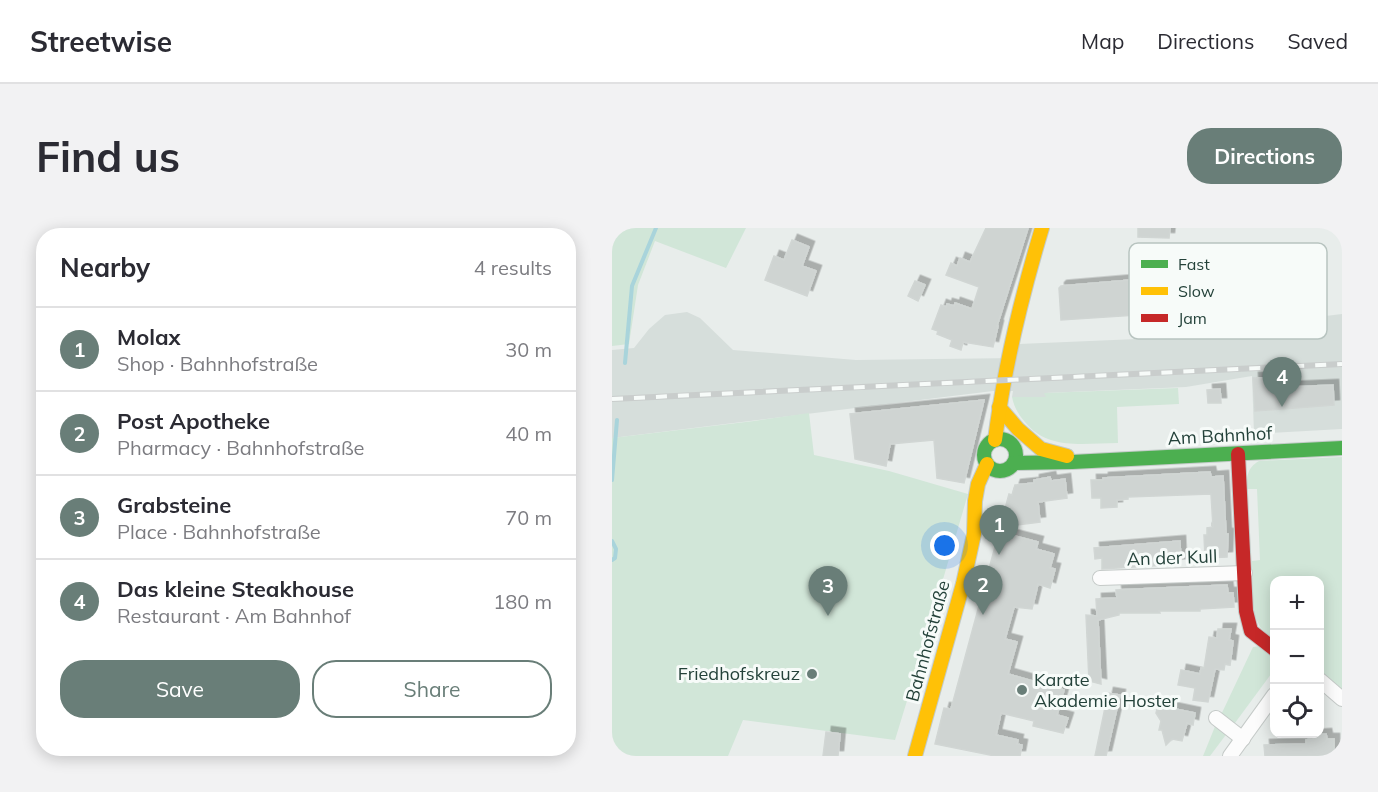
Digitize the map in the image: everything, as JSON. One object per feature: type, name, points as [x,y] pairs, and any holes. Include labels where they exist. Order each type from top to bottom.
[{"type":"street","name":"Bahnhofstraße","points":[[919,755],[974,534],[981,522],[993,467],[985,450],[995,440],[1011,341],[1042,228]]},
{"type":"street","name":"Am Bahnhof","points":[[999,407],[1018,429],[1041,449],[1070,457],[1099,460]]},
{"type":"street","points":[[993,467],[1007,469],[1015,457],[1013,446],[1005,440],[995,440]]},
{"type":"street","name":"Am Bahnhof","points":[[1015,457],[1072,462],[1342,448]]},
{"type":"street","name":"An der Kull","points":[[1238,454],[1246,611],[1251,631],[1270,645]]},
{"type":"street","name":"An der Kull","points":[[1100,578],[1245,573]]},
{"type":"street","points":[[1324,683],[1342,699]]},
{"type":"street","points":[[1230,756],[1270,702]]},
{"type":"street","points":[[1216,718],[1243,739]]},
{"type":"shaded area","points":[[687,312],[700,318],[733,350],[856,360],[1017,358],[1019,344],[1137,339],[1327,339],[1327,316],[1342,314],[1342,429],[1254,434],[1252,376],[1186,387],[1045,393],[1047,397],[1012,397],[1013,391],[993,391],[612,438],[612,350],[634,348],[649,329],[665,315]]},
{"type":"green space","points":[[612,228],[746,228],[726,268],[655,241],[638,285],[629,344],[612,346]]},
{"type":"green space","points":[[1178,388],[1179,404],[1117,407],[1118,443],[1080,444],[1045,438],[1034,431],[1018,413],[1012,397],[1046,397],[1044,393]]},
{"type":"green space","points":[[809,413],[814,455],[889,471],[968,494],[939,593],[941,594],[895,740],[743,720],[728,756],[612,756],[612,438]]},
{"type":"green space","points":[[1342,457],[1342,691],[1324,677],[1324,576],[1270,576],[1270,637],[1260,627],[1253,612],[1252,561],[1260,560],[1257,489],[1247,489],[1247,480],[1252,466],[1259,461]]},
{"type":"green space","points":[[1260,646],[1270,652],[1270,675],[1232,727],[1220,717],[1253,647]]},
{"type":"green space","points":[[1216,724],[1228,732],[1210,756],[1203,756]]},
{"type":"building","points":[[986,228],[1028,228],[997,326],[993,347],[963,342],[961,350],[950,346],[952,340],[937,334],[938,331],[932,329],[941,305],[954,306],[955,303],[972,309],[979,287],[946,275],[951,263],[957,266],[960,258],[970,262]]},
{"type":"building","points":[[1138,228],[1170,228],[1169,238],[1138,237]]},
{"type":"building","points":[[792,240],[809,247],[802,266],[816,271],[807,296],[765,280],[774,256],[784,260]]},
{"type":"building","points":[[1129,280],[1129,316],[1061,320],[1059,288]]},
{"type":"building","points":[[915,281],[925,285],[918,301],[908,296]]},
{"type":"building","points":[[1287,377],[1288,387],[1333,385],[1334,405],[1255,411],[1253,378]]},
{"type":"building","points":[[1220,389],[1221,403],[1208,403],[1207,390]]},
{"type":"building","points":[[984,400],[964,483],[937,478],[934,440],[890,444],[886,466],[855,459],[850,414]]},
{"type":"building","points":[[1210,472],[1211,477],[1223,476],[1226,534],[1228,534],[1227,557],[1205,558],[1204,535],[1207,535],[1207,528],[1213,527],[1211,494],[1128,497],[1128,499],[1117,500],[1117,507],[1101,508],[1101,498],[1092,498],[1091,480]]},
{"type":"building","points":[[1050,477],[1051,481],[1065,479],[1067,498],[1038,502],[1040,522],[1000,527],[1009,494],[1012,495],[1015,485],[1034,483],[1034,480]]},
{"type":"building","points":[[999,532],[1038,542],[1036,549],[1054,554],[1050,568],[1055,569],[1050,588],[1038,584],[1032,609],[1014,607],[1005,639],[1017,642],[1008,674],[1064,690],[1057,715],[1068,718],[1063,733],[1033,726],[1034,721],[1001,713],[996,735],[1018,740],[1017,744],[1022,745],[1020,756],[995,756],[935,744],[944,708],[951,709]]},
{"type":"building","points":[[1180,541],[1181,564],[1102,569],[1102,558],[1095,559],[1094,548]]},
{"type":"building","points":[[1227,585],[1228,593],[1233,593],[1234,607],[1200,609],[1200,611],[1119,613],[1119,615],[1098,620],[1101,684],[1089,681],[1086,615],[1097,616],[1096,599],[1117,598],[1116,590]]},
{"type":"building","points":[[1218,629],[1231,629],[1229,640],[1233,641],[1230,665],[1225,664],[1224,670],[1215,669],[1208,702],[1193,700],[1195,688],[1178,685],[1181,670],[1200,674],[1201,668],[1204,668],[1209,637],[1217,638]]},
{"type":"building","points":[[1108,693],[1120,695],[1106,756],[1095,756]]},
{"type":"building","points":[[1161,706],[1195,713],[1193,725],[1187,723],[1182,741],[1172,739],[1166,745],[1162,730],[1159,730],[1161,721],[1156,713]]},
{"type":"building","points":[[826,732],[840,734],[838,756],[823,756]]},
{"type":"building","points":[[1324,734],[1327,739],[1334,739],[1334,756],[1265,756],[1264,745],[1306,744],[1306,740],[1324,738]]},
{"type":"waterway","points":[[625,363],[632,286],[656,228]]},
{"type":"waterway","points":[[612,480],[617,420]]},
{"type":"waterway","points":[[612,541],[616,549],[615,558],[612,560]]},
{"type":"railway","points":[[612,399],[1342,364]]},
{"type":"traffic: fast","points":[[1000,439],[1011,444],[1016,455],[1011,466],[1000,471],[989,466],[984,455],[989,444],[1000,439]]},
{"type":"traffic: fast","points":[[1014,463],[1342,448]]},
{"type":"traffic: slow","points":[[995,440],[1014,333],[1042,228]]},
{"type":"traffic: slow","points":[[999,407],[1018,429],[1041,449],[1067,456]]},
{"type":"traffic: slow","points":[[915,756],[963,584],[974,534],[978,484],[987,464]]},
{"type":"traffic: jam","points":[[1238,454],[1246,611],[1251,631],[1270,646]]},
{"type":"place","name":"Das kleine Steakhouse","points":[[1282,407]]},
{"type":"place","name":"Molax","points":[[999,555]]},
{"type":"place","name":"Post Apotheke","points":[[983,615]]},
{"type":"place","name":"Grabsteine","points":[[828,616]]},
{"type":"place","name":"Friedhofskreuz","points":[[812,674]]},
{"type":"place","name":"Karate Akademie Hoster","points":[[1022,690]]}]
